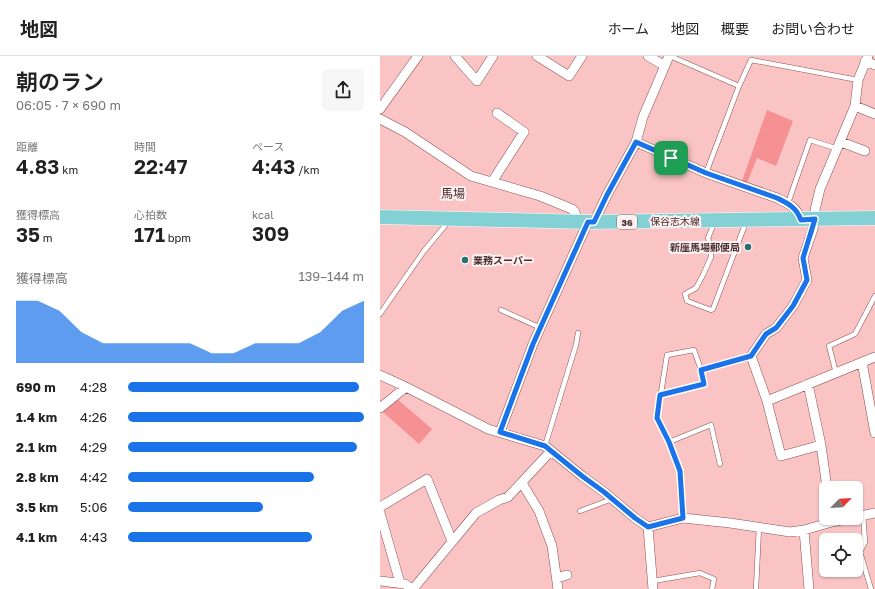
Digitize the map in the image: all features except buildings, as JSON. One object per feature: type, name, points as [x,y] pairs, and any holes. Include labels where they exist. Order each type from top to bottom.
[{"type":"main road","name":"保谷志木線","points":[[380,217],[586,222],[875,218]]},
{"type":"street","points":[[380,109],[418,56]]},
{"type":"street","points":[[455,56],[477,81],[494,56]]},
{"type":"street","points":[[537,56],[569,76],[582,56]]},
{"type":"street","points":[[648,56],[665,66]]},
{"type":"street","points":[[500,432],[533,344],[586,222],[607,195],[636,142],[643,117],[670,56]]},
{"type":"street","points":[[821,445],[781,456],[767,400],[751,356],[766,334],[776,328],[793,306],[807,280],[803,258],[808,219],[815,210],[820,189],[855,106],[858,80],[867,58],[875,65]]},
{"type":"street","points":[[855,106],[875,114]]},
{"type":"street","points":[[492,182],[524,132],[497,113]]},
{"type":"street","points":[[380,119],[405,132],[471,176],[540,196],[572,209],[586,222]]},
{"type":"street","points":[[636,142],[706,173],[777,198],[788,203],[808,219]]},
{"type":"street","points":[[839,145],[865,151]]},
{"type":"street","points":[[767,400],[875,357]]},
{"type":"street","points":[[862,362],[875,433]]},
{"type":"street","points":[[380,375],[488,429],[548,448],[648,527],[653,585]]},
{"type":"street","points":[[808,384],[821,445],[826,481]]},
{"type":"street","points":[[380,408],[406,387]]},
{"type":"street","points":[[380,581],[405,584],[412,589],[476,513],[499,500],[508,497],[522,483],[548,448]]},
{"type":"street","points":[[380,507],[427,480],[452,541]]},
{"type":"street","points":[[522,483],[539,511],[552,546],[558,589]]},
{"type":"street","points":[[380,513],[400,583]]},
{"type":"street","points":[[863,515],[875,513]]},
{"type":"street","points":[[648,527],[683,518],[790,532],[804,530],[819,525]]},
{"type":"street","points":[[804,530],[809,589]]},
{"type":"street","points":[[557,578],[567,575]]},
{"type":"lane","points":[[670,56],[739,86]]},
{"type":"lane","points":[[706,173],[739,86],[752,58],[858,80]]},
{"type":"lane","points":[[788,203],[810,140],[839,145]]},
{"type":"lane","points":[[380,314],[424,250],[450,219]]},
{"type":"lane","points":[[715,221],[708,238],[711,246],[711,257],[696,288],[685,294],[686,301],[710,310],[714,309],[746,220]]},
{"type":"lane","points":[[836,373],[829,346],[855,334],[875,296]]},
{"type":"lane","points":[[501,310],[541,328]]},
{"type":"lane","points":[[548,448],[578,333]]},
{"type":"lane","points":[[660,395],[704,384],[694,350],[667,355],[660,395],[657,418],[669,442],[680,471],[683,518]]},
{"type":"lane","points":[[701,370],[751,356]]},
{"type":"lane","points":[[669,442],[711,425],[720,464]]},
{"type":"lane","points":[[580,511],[612,499]]},
{"type":"lane","points":[[861,525],[865,542],[860,552],[871,589]]},
{"type":"lane","points":[[756,589],[759,528]]},
{"type":"lane","points":[[653,585],[700,573],[714,579],[712,589]]},
{"type":"shaded area","points":[[767,110],[793,121],[776,166],[757,158],[747,183],[742,181]]},
{"type":"shaded area","points":[[396,398],[432,429],[419,444],[383,412]]},
{"type":"place","name":"新座馬場郵便局","points":[[748,247]]},
{"type":"place","name":"業務スーパー","points":[[465,260]]},
{"type":"district","name":"馬場","points":[[453,193]]},
{"type":"route","points":[[636,142],[671,158],[706,173],[788,203],[798,211],[801,220],[815,219],[803,258],[807,280],[793,306],[776,328],[766,334],[751,356],[701,370],[704,384],[660,395],[657,418],[669,442],[680,471],[683,518],[648,527],[545,446],[500,432],[533,344],[588,222],[594,222],[636,142]]}]
